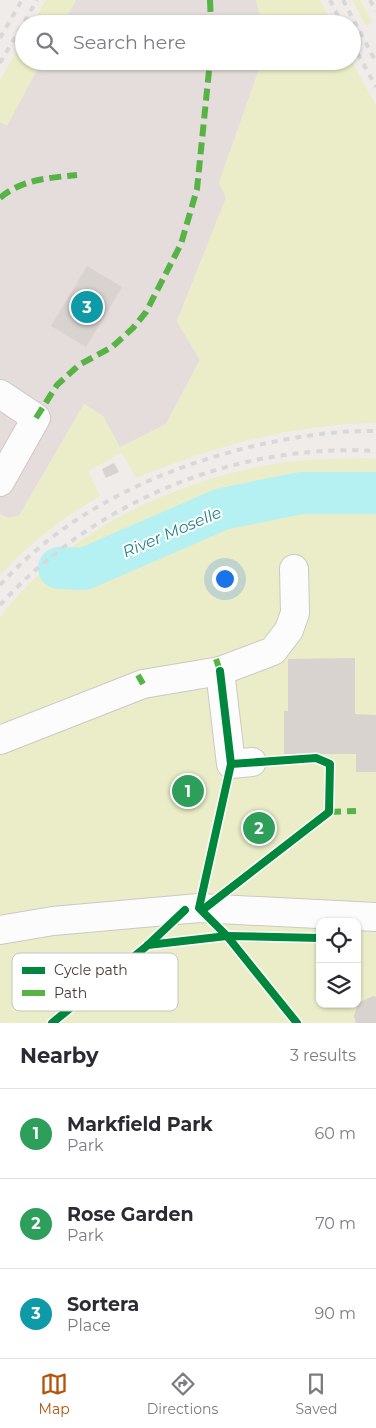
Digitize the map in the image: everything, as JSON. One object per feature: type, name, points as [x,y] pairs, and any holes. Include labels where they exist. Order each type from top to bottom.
[{"type":"lane","points":[[0,394],[36,418],[0,482]]},
{"type":"lane","points":[[0,740],[143,684],[220,671],[274,651],[289,630],[295,613],[294,569]]},
{"type":"lane","points":[[220,671],[231,764],[252,762]]},
{"type":"lane","points":[[0,930],[53,922],[199,908],[376,917]]},
{"type":"shaded area","points":[[76,0],[256,0],[260,15],[68,15]]},
{"type":"shaded area","points":[[37,70],[259,70],[223,171],[226,198],[177,321],[200,360],[166,424],[120,448],[103,416],[84,404],[19,516],[9,518],[0,514],[0,122],[7,125]]},
{"type":"green space","points":[[46,0],[76,0],[68,15],[37,15]]},
{"type":"green space","points":[[256,0],[320,0],[328,15],[260,15]]},
{"type":"green space","points":[[352,0],[360,0],[372,22],[366,26]]},
{"type":"green space","points":[[15,54],[15,70],[37,70],[7,126],[0,122],[0,80]]},
{"type":"green space","points":[[259,70],[357,70],[376,106],[376,423],[314,428],[253,439],[194,456],[136,478],[122,453],[88,471],[100,496],[47,532],[0,575],[0,514],[9,518],[19,516],[84,404],[103,416],[120,447],[166,424],[200,360],[177,322],[226,198],[219,183]]},
{"type":"green space","points":[[376,459],[376,1023],[0,1023],[0,617],[26,587],[56,559],[122,515],[158,498],[196,484],[284,462]]},
{"type":"building","points":[[87,266],[122,287],[86,347],[51,326]]},
{"type":"building","points":[[114,463],[119,472],[106,478],[102,469]]},
{"type":"building","points":[[355,658],[355,714],[376,715],[376,772],[356,772],[356,754],[284,754],[284,711],[288,711],[288,659]]},
{"type":"building","points":[[373,996],[376,997],[376,1023],[356,1023],[354,1016],[356,1008],[361,1008],[361,1002]]},
{"type":"waterway","name":"River Moselle","points":[[59,568],[84,569],[222,509],[301,493],[376,493]]},
{"type":"railway","points":[[0,38],[22,0]]},
{"type":"railway","points":[[28,15],[37,0]]},
{"type":"railway","points":[[330,0],[338,15]]},
{"type":"railway","points":[[343,0],[351,15]]},
{"type":"railway","points":[[370,0],[376,11]]},
{"type":"railway","points":[[361,34],[376,62]]},
{"type":"railway","points":[[0,63],[15,37]]},
{"type":"railway","points":[[361,60],[376,87]]},
{"type":"railway","points":[[0,585],[27,558],[57,533],[122,493],[157,477],[230,452],[267,443],[348,431],[376,431]]},
{"type":"railway","points":[[0,605],[38,568],[79,536],[124,508],[171,486],[220,469],[271,457],[323,451],[376,451]]},
{"type":"marked path","points":[[210,0],[211,15]]},
{"type":"marked path","points":[[36,418],[57,385],[79,365],[112,347],[133,328],[146,312],[181,244],[197,189],[209,70]]},
{"type":"marked path","points":[[0,198],[17,187],[36,180],[77,175]]},
{"type":"marked path","points":[[216,659],[220,671]]},
{"type":"marked path","points":[[138,675],[143,684]]},
{"type":"marked path","points":[[329,812],[356,811]]},
{"type":"cycle path","points":[[205,908],[329,812],[330,764],[316,758],[231,764],[220,671]]},
{"type":"cycle path","points":[[231,764],[199,908],[227,936],[297,1023]]},
{"type":"cycle path","points":[[138,953],[185,910]]},
{"type":"cycle path","points":[[148,945],[227,936],[316,938]]},
{"type":"cycle path","points":[[52,1023],[67,1011]]},
{"type":"place","name":"Sortera","points":[[87,307]]},
{"type":"place","name":"Markfield Park","points":[[188,791]]},
{"type":"place","name":"Rose Garden","points":[[259,828]]}]
